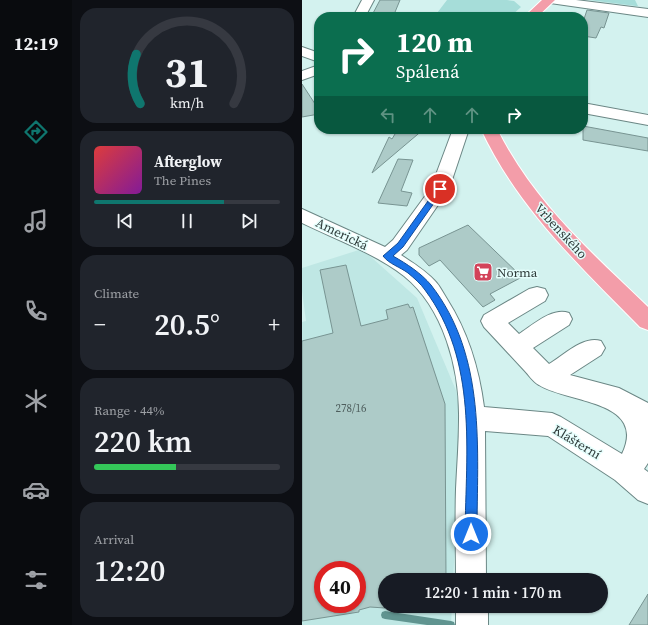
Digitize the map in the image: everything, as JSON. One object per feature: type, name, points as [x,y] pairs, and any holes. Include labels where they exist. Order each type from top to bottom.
[{"type":"main road","points":[[536,12],[550,0]]},
{"type":"main road","name":"Vrbenského","points":[[492,134],[502,156],[519,183],[557,229],[648,321]]},
{"type":"street","points":[[362,12],[368,0]]},
{"type":"street","points":[[550,0],[648,13]]},
{"type":"street","points":[[557,12],[564,2]]},
{"type":"street","points":[[302,51],[314,56]]},
{"type":"street","points":[[302,76],[314,72]]},
{"type":"street","points":[[588,109],[648,120]]},
{"type":"street","points":[[387,256],[400,245],[440,189],[459,134]]},
{"type":"street","name":"Americká","points":[[302,215],[387,256],[411,271],[428,287],[448,319],[462,354],[469,386],[472,418],[471,573]]},
{"type":"street","points":[[537,295],[492,321],[547,378],[619,399],[633,406],[642,413],[647,427],[645,440],[641,451],[625,471]]},
{"type":"street","points":[[517,347],[561,319]]},
{"type":"street","points":[[547,378],[593,348]]},
{"type":"street","name":"Klášterní","points":[[472,418],[552,425],[625,471],[648,490]]},
{"type":"street","points":[[472,613],[472,625]]},
{"type":"shaded area","points":[[447,0],[507,0],[514,1],[521,7],[516,12],[438,12]]},
{"type":"shaded area","points":[[589,0],[635,0],[638,6],[636,6]]},
{"type":"shaded area","points":[[362,249],[417,298],[463,407],[453,573],[378,573],[378,613],[452,613],[451,625],[302,625],[302,322],[306,321],[302,291],[302,268]]},
{"type":"building","points":[[380,0],[400,0],[395,12],[374,12]]},
{"type":"building","points":[[587,10],[609,13],[604,28],[601,27],[596,38],[588,37],[588,12],[586,12]]},
{"type":"building","points":[[302,84],[314,102],[314,115],[302,117]]},
{"type":"building","points":[[588,127],[648,138],[648,151],[583,140],[583,134],[588,134]]},
{"type":"building","points":[[395,134],[418,134],[372,173],[389,137],[392,139]]},
{"type":"building","points":[[398,159],[413,160],[401,191],[412,193],[407,206],[378,203]]},
{"type":"building","name":"Norma","points":[[468,225],[522,277],[490,294],[495,300],[483,307],[440,260],[429,266],[419,255],[419,248]]},
{"type":"building","points":[[346,265],[361,326],[388,319],[386,310],[408,304],[410,308],[413,307],[445,404],[446,573],[378,573],[378,608],[366,608],[366,561],[314,561],[314,613],[353,613],[302,621],[302,341],[333,333],[320,270]]},
{"type":"building","points":[[648,594],[648,625],[629,625]]},
{"type":"waterway","points":[[385,615],[451,625]]},
{"type":"place","name":"Norma","points":[[483,272]]},
{"type":"route","points":[[440,189],[400,245],[387,256],[411,271],[428,287],[448,319],[462,354],[469,386],[472,418],[470,488],[471,534]]}]
